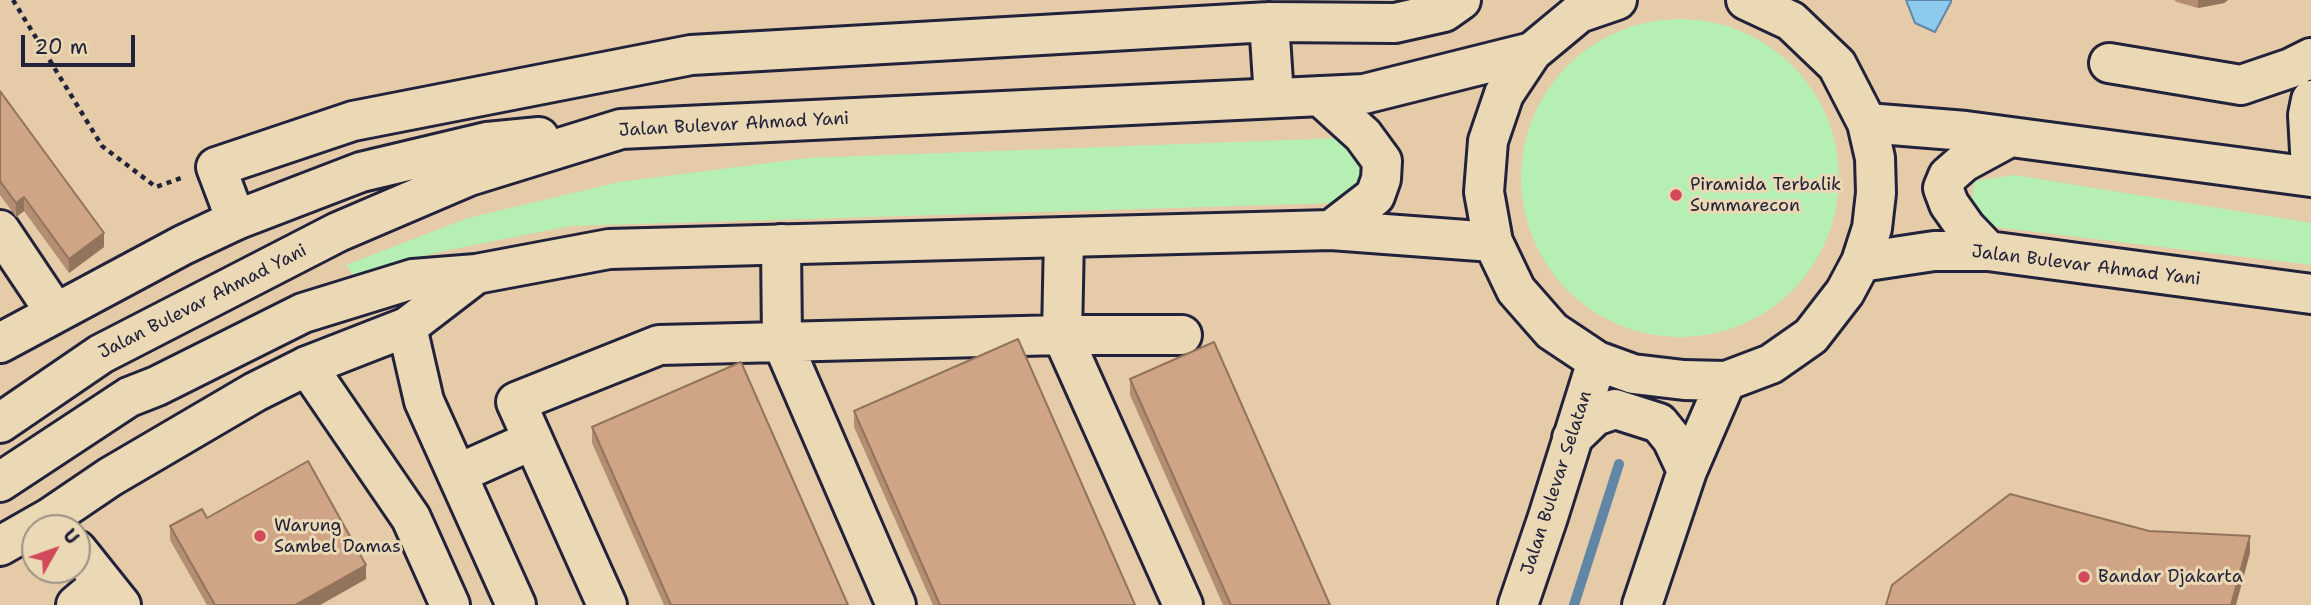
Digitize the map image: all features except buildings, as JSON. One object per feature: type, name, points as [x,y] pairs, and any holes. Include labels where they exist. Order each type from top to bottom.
[{"type":"main road","points":[[236,220],[216,167],[354,121],[691,55],[1269,22],[1395,23],[1444,12],[1461,0]]},
{"type":"main road","points":[[1618,0],[1579,13],[1532,52],[1504,94],[1488,141],[1483,192],[1493,242],[1516,290],[1552,331],[1597,361],[1633,374],[1684,380],[1726,381],[1771,363],[1811,336],[1845,292],[1861,262],[1872,228],[1877,193],[1875,158],[1867,123],[1837,65],[1791,21],[1746,0]]},
{"type":"main road","points":[[1269,22],[1274,97]]},
{"type":"main road","name":"Jalan Bulevar Ahmad Yani","points":[[0,423],[101,354],[338,232],[469,176],[621,129],[1364,94],[1532,52]]},
{"type":"main road","points":[[2109,62],[2241,85],[2291,68],[2311,58]]},
{"type":"main road","points":[[1320,96],[1363,135],[1382,161],[1381,179],[1375,196],[1331,230]]},
{"type":"main road","points":[[2311,100],[2308,115],[2311,169]]},
{"type":"main road","points":[[1867,123],[1966,131],[2311,177]]},
{"type":"main road","points":[[0,343],[236,220],[361,172],[487,142],[621,129]]},
{"type":"main road","points":[[1988,251],[1966,228],[1949,204],[1943,188],[1948,176],[1964,162],[2010,137]]},
{"type":"main road","points":[[0,230],[55,312]]},
{"type":"main road","points":[[0,482],[129,397],[157,386],[303,313],[413,279],[476,274],[609,248],[1331,230],[1493,242]]},
{"type":"main road","points":[[1064,237],[1062,335],[1184,605]]},
{"type":"main road","points":[[781,244],[782,342],[896,605]]},
{"type":"main road","name":"Jalan Bulevar Ahmad Yani","points":[[1861,262],[1934,251],[1988,251],[2311,294]]},
{"type":"main road","points":[[65,514],[120,471],[255,392],[307,366],[407,327],[476,274]]},
{"type":"main road","points":[[407,327],[424,401],[516,605]]},
{"type":"main road","points":[[607,605],[516,402],[659,345],[1062,335],[1182,335]]},
{"type":"main road","name":"Jalan Bulevar Selatan","points":[[1518,605],[1597,361]]},
{"type":"main road","points":[[307,366],[411,518],[450,605]]},
{"type":"main road","points":[[1642,605],[1687,471],[1726,381]]},
{"type":"main road","points":[[1572,438],[1595,416],[1615,410],[1659,423],[1672,439],[1687,471]]},
{"type":"main road","points":[[457,474],[533,440]]},
{"type":"main road","points":[[0,546],[21,537]]},
{"type":"main road","points":[[91,579],[100,598]]},
{"type":"path","points":[[13,0],[102,146],[156,187],[216,167]]},
{"type":"green space","points":[[1680,19],[1711,22],[1741,31],[1781,55],[1803,77],[1827,117],[1836,147],[1839,178],[1836,209],[1827,239],[1803,279],[1781,301],[1741,325],[1711,334],[1680,337],[1649,334],[1619,325],[1579,301],[1557,279],[1533,239],[1524,209],[1521,178],[1524,147],[1533,117],[1557,77],[1579,55],[1619,31],[1649,22]]},
{"type":"green space","points":[[1342,138],[1366,170],[1358,189],[1337,203],[570,226],[439,252],[354,276],[346,265],[468,218],[619,182],[808,158]]},
{"type":"green space","points":[[2014,175],[2311,223],[2311,265],[1987,226],[1970,208],[1975,181]]},
{"type":"water","points":[[1906,0],[1951,2],[1935,32],[1915,23]]},
{"type":"waterway","points":[[1574,605],[1619,464]]},
{"type":"place","name":"Piramida Terbalik Summarecon","points":[[1676,195]]},
{"type":"place","name":"Warung Sambel Damas","points":[[260,536]]},
{"type":"place","name":"Bandar Djakarta","points":[[2084,577]]}]
